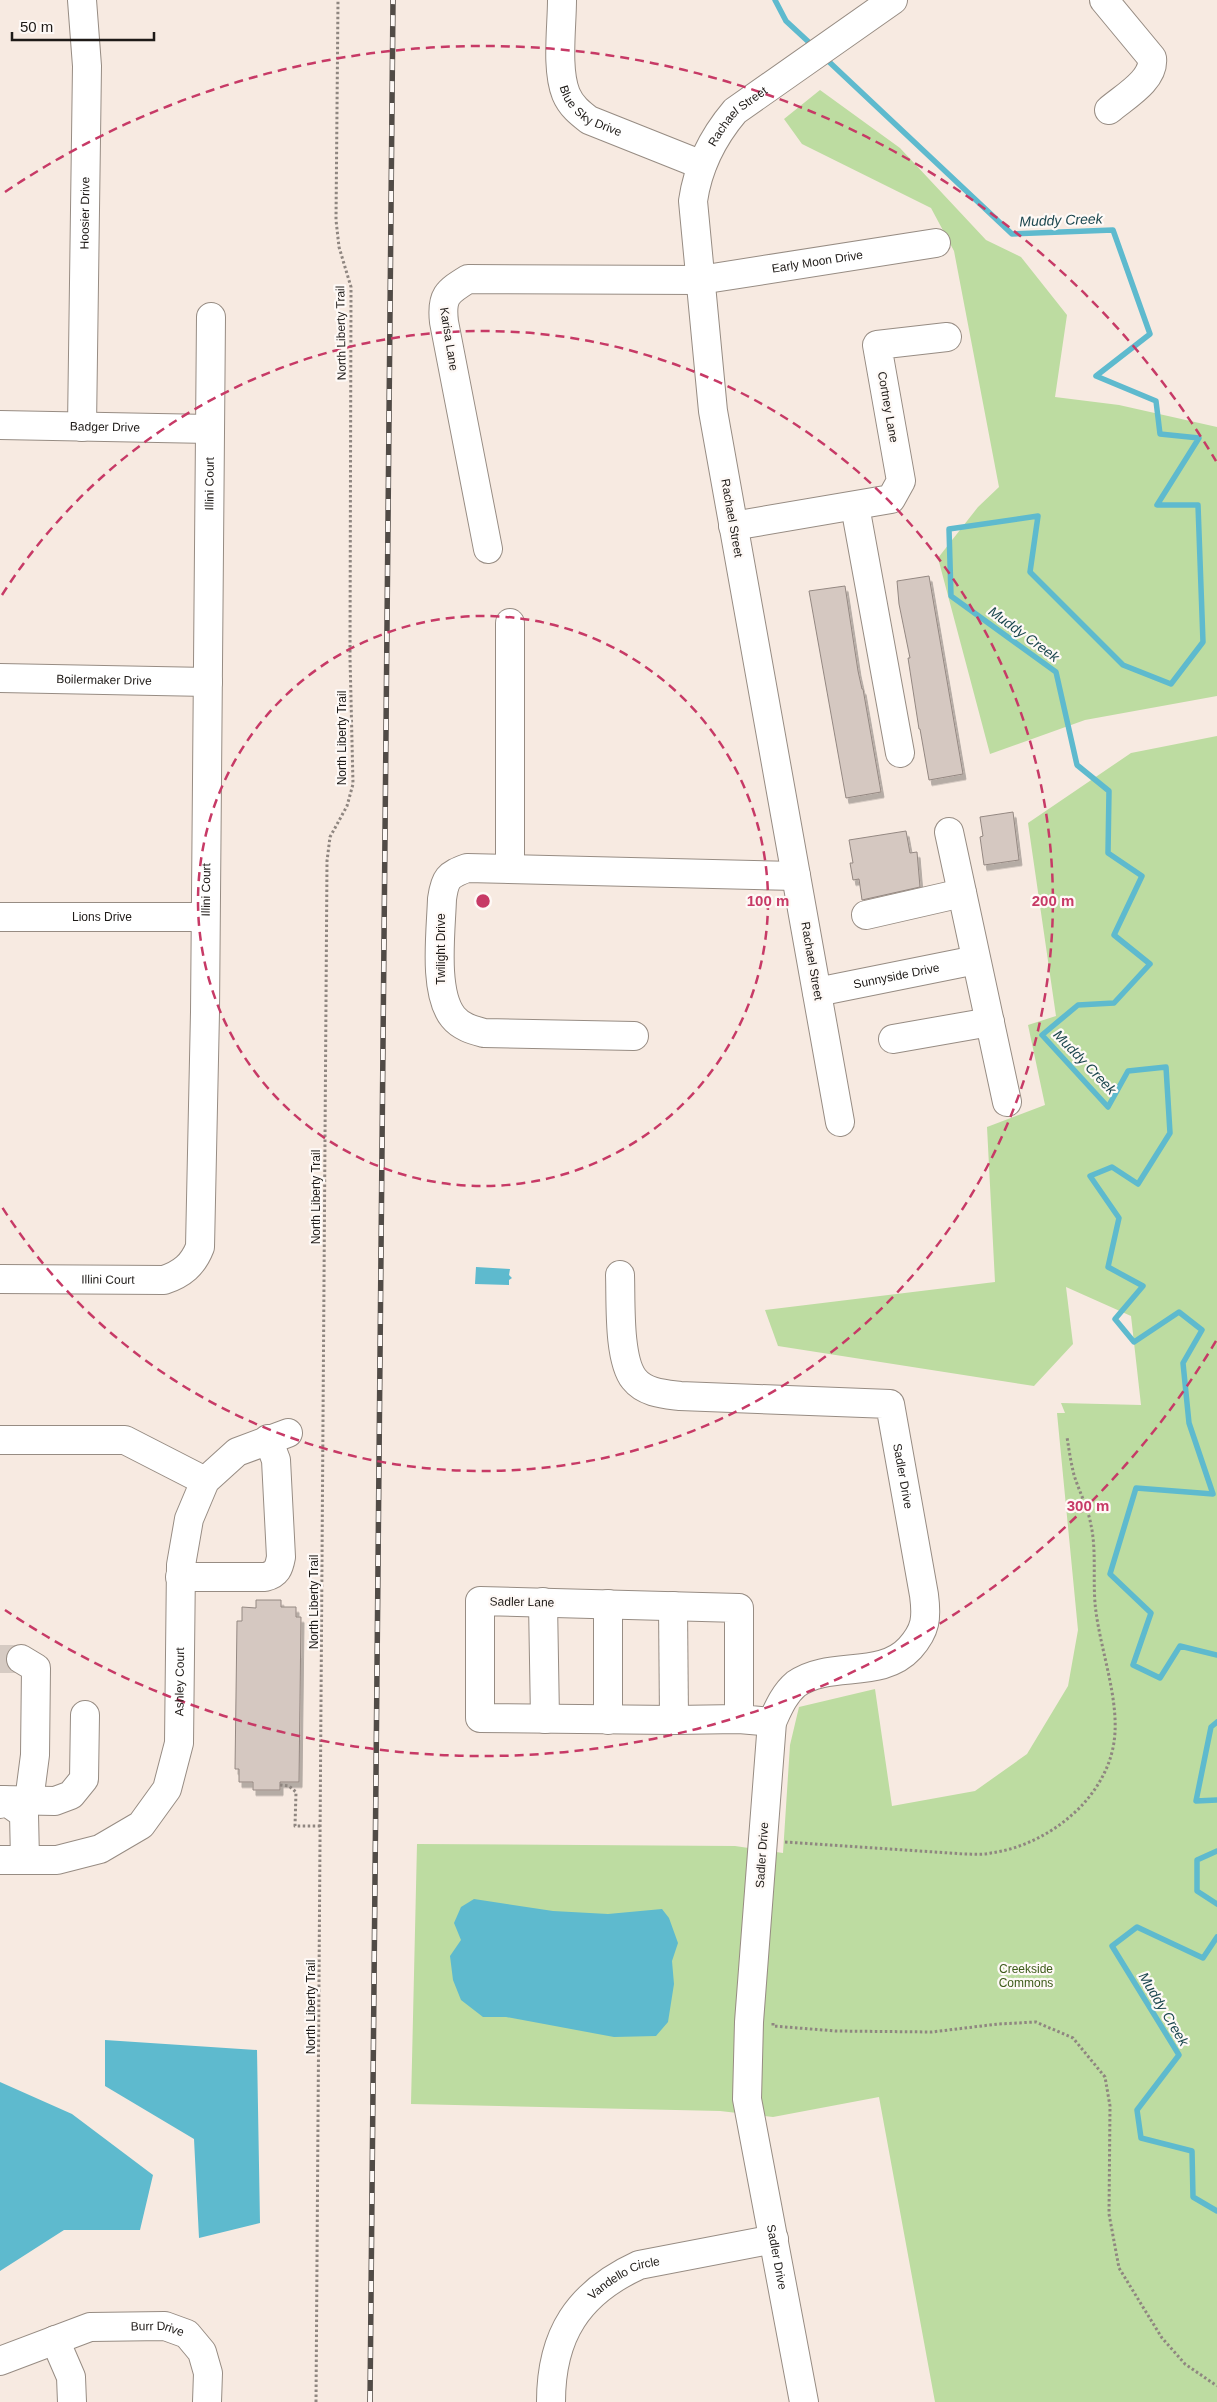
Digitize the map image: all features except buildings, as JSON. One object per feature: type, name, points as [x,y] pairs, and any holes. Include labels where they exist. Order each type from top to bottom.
[{"type":"street","name":"Hoosier Drive","points":[[82,0],[87,66],[82,427]]},
{"type":"street","name":"Blue Sky Drive","points":[[562,0],[561,74],[566,94],[575,109],[589,120],[702,165]]},
{"type":"street","name":"Rachael Street","points":[[840,1122],[713,411],[693,200],[696,181],[702,165],[720,128],[736,111],[893,0]]},
{"type":"street","points":[[1104,0],[1152,58],[1154,67],[1148,76],[1108,110]]},
{"type":"street","name":"Early Moon Drive","points":[[700,280],[936,243]]},
{"type":"street","name":"Karisa Lane","points":[[488,549],[444,322],[442,303],[451,289],[468,279],[700,280]]},
{"type":"street","name":"Illini Court","points":[[0,1279],[164,1280],[177,1276],[191,1265],[197,1255],[202,1228],[212,317]]},
{"type":"street","name":"Cortney Lane","points":[[733,526],[892,499],[901,481],[877,345],[947,337]]},
{"type":"street","name":"Badger Drive","points":[[0,426],[210,429]]},
{"type":"street","points":[[855,506],[900,753]]},
{"type":"street","points":[[510,623],[510,869]]},
{"type":"street","name":"Boilermaker Drive","points":[[0,678],[208,682]]},
{"type":"street","points":[[949,832],[1007,1102]]},
{"type":"street","name":"Twilight Drive","points":[[634,1036],[484,1033],[467,1028],[454,1019],[445,1004],[440,988],[442,899],[444,884],[452,874],[467,868],[796,876]]},
{"type":"street","points":[[866,915],[962,894]]},
{"type":"street","name":"Lions Drive","points":[[0,917],[204,918]]},
{"type":"street","name":"Sunnyside Drive","points":[[817,992],[976,960]]},
{"type":"street","points":[[893,1039],[990,1022]]},
{"type":"street","name":"Sadler Drive","points":[[620,1275],[621,1328],[627,1367],[634,1380],[646,1388],[658,1393],[680,1396],[890,1404],[927,1619],[918,1640],[904,1655],[888,1664],[815,1676],[796,1684],[783,1699],[772,1722],[746,2078],[751,2127],[804,2402]]},
{"type":"street","name":"Ashley Court","points":[[13,1860],[57,1860],[100,1849],[141,1825],[167,1789],[179,1743],[180,1577],[189,1519],[205,1481],[237,1452],[278,1436],[276,1460],[281,1557],[279,1568],[273,1575],[265,1577],[180,1577]]},
{"type":"street","points":[[0,1440],[125,1440],[205,1481]]},
{"type":"street","name":"Sadler Lane","points":[[739,1719],[739,1608],[480,1601],[480,1718],[608,1720],[739,1719],[772,1722]]},
{"type":"street","points":[[543,1602],[545,1719]]},
{"type":"street","points":[[608,1604],[608,1720]]},
{"type":"street","points":[[673,1606],[674,1720]]},
{"type":"street","points":[[8,1801],[35,1755],[36,1668],[21,1659]]},
{"type":"street","points":[[8,1801],[54,1801],[71,1795],[84,1779],[85,1716]]},
{"type":"street","points":[[8,1801],[24,1814],[13,1860]]},
{"type":"street","name":"Vandello Circle","points":[[551,2402],[552,2373],[558,2347],[576,2312],[597,2289],[639,2265],[774,2239]]},
{"type":"street","name":"Burr Drive","points":[[0,2361],[90,2327],[164,2326],[187,2334],[202,2352],[208,2373],[207,2402]]},
{"type":"street","points":[[54,2340],[71,2377],[72,2402]]},
{"type":"path","name":"North Liberty Trail","points":[[316,2402],[327,860],[330,837],[347,806],[353,784],[350,657],[351,287],[339,247],[336,220],[338,0]]},
{"type":"path","points":[[784,1852],[784,1842],[955,1854],[991,1853],[1020,1846],[1042,1837],[1061,1825],[1094,1791],[1111,1755],[1115,1733],[1114,1715],[1096,1611],[1091,1525],[1074,1473],[1067,1437]]},
{"type":"path","points":[[280,1785],[289,1786],[296,1792],[295,1826],[321,1826]]},
{"type":"path","points":[[773,2016],[773,2026],[836,2031],[932,2032],[998,2024],[1036,2022],[1073,2038],[1104,2077],[1110,2106],[1109,2214],[1120,2268],[1162,2338],[1185,2364],[1217,2386]]},
{"type":"green space","points":[[820,90],[900,148],[986,240],[1021,257],[1067,315],[1055,397],[1119,405],[1217,427],[1217,696],[1085,720],[990,754],[938,558],[978,507],[999,487],[954,251],[931,208],[802,144],[784,119]]},
{"type":"green space","name":"Creekside Commons","points":[[1217,736],[1217,2402],[935,2402],[879,2097],[773,2117],[720,2111],[411,2104],[417,1844],[735,1846],[783,1853],[790,1745],[799,1707],[875,1689],[892,1806],[975,1791],[1027,1754],[1068,1686],[1078,1630],[1057,1413],[1065,1413],[1061,1403],[1141,1405],[1131,1316],[1066,1287],[1073,1344],[1034,1386],[778,1346],[765,1310],[995,1282],[987,1127],[1045,1105],[1028,1025],[1056,1016],[1028,823],[1131,753]]},
{"type":"water","points":[[476,1267],[510,1269],[509,1275],[512,1278],[509,1280],[509,1285],[475,1284]]},
{"type":"water","points":[[474,1899],[553,1911],[608,1914],[662,1909],[669,1918],[678,1943],[672,1961],[674,1984],[668,2022],[656,2036],[614,2037],[506,2017],[483,2017],[461,2000],[453,1980],[450,1956],[461,1940],[454,1923],[461,1907]]},
{"type":"water","points":[[105,2040],[257,2050],[260,2223],[199,2238],[194,2139],[105,2086]]},
{"type":"water","points":[[0,2082],[72,2114],[153,2175],[140,2230],[64,2230],[0,2271]]},
{"type":"waterway","name":"Muddy Creek","points":[[775,0],[786,21],[813,46]]},
{"type":"waterway","name":"Muddy Creek","points":[[825,58],[1012,234],[1113,230],[1150,334],[1096,376],[1156,401],[1160,434],[1199,438],[1157,505],[1198,505],[1203,642],[1171,684],[1123,665],[1030,572],[1038,516],[949,529],[951,596],[1056,672],[1077,765],[1109,791],[1108,853],[1142,876],[1114,935],[1150,964],[1114,1003],[1078,1005],[1042,1035],[1108,1107],[1128,1071],[1166,1067],[1170,1133],[1138,1184],[1112,1167],[1090,1176],[1119,1218],[1108,1267],[1143,1286],[1115,1319],[1134,1342],[1179,1312],[1202,1330],[1183,1363],[1189,1423],[1213,1494],[1136,1488],[1110,1574],[1151,1613],[1133,1665],[1160,1678],[1180,1646],[1217,1655]]},
{"type":"waterway","name":"Muddy Creek","points":[[1217,1722],[1211,1727],[1196,1801],[1217,1800]]},
{"type":"waterway","name":"Muddy Creek","points":[[1217,1851],[1197,1860],[1197,1891],[1217,1904]]},
{"type":"waterway","name":"Muddy Creek","points":[[1217,1937],[1203,1958],[1137,1927],[1112,1946],[1179,2055],[1137,2110],[1141,2138],[1192,2151],[1193,2197],[1217,2211]]},
{"type":"tunnel","points":[[0,1659],[21,1659]]},
{"type":"railway","points":[[370,2402],[393,0]]}]
